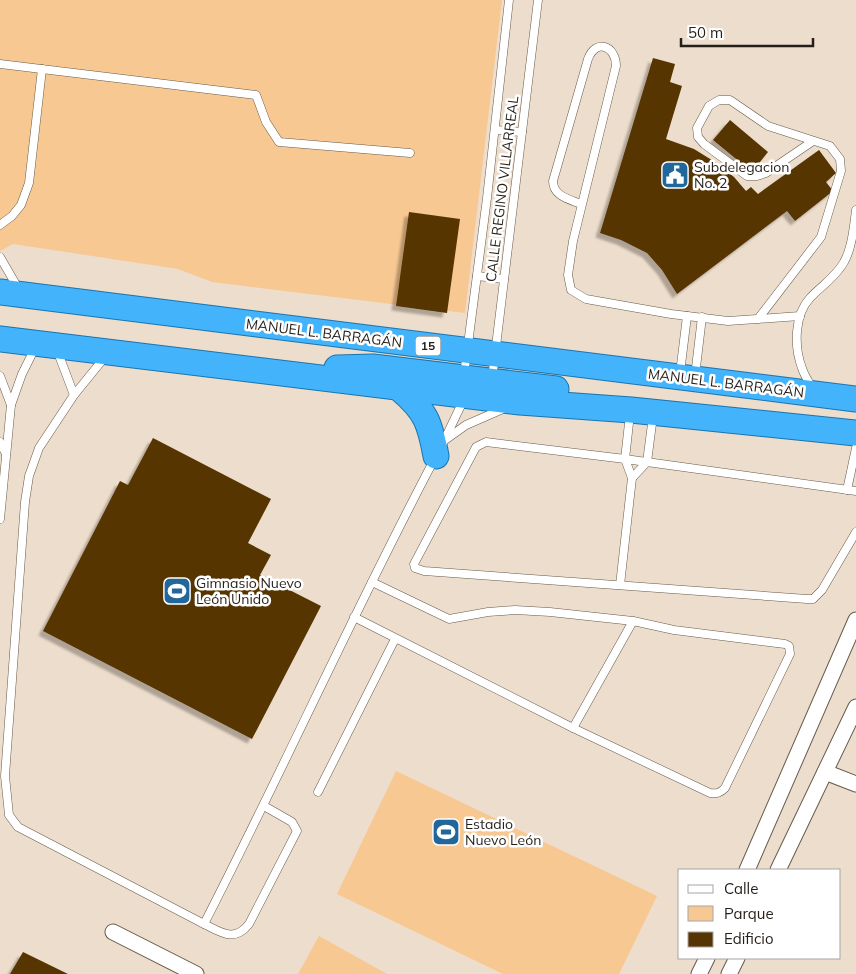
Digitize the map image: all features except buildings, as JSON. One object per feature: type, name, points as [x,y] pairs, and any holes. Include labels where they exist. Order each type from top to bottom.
[{"type":"highway","name":"MANUEL L. BARRAGÁN","points":[[11,293],[856,399]]},
{"type":"highway","points":[[0,339],[295,374],[400,389],[465,387],[491,381],[603,395],[642,411]]},
{"type":"highway","points":[[295,374],[332,368],[372,367],[465,387],[520,402],[642,411],[856,433]]},
{"type":"highway","points":[[400,389],[424,413],[433,437],[440,449]]},
{"type":"street","points":[[747,869],[856,620]]},
{"type":"street","points":[[778,869],[856,707]]},
{"type":"street","points":[[825,772],[856,784]]},
{"type":"street","points":[[113,932],[196,974]]},
{"type":"street","points":[[699,974],[706,959]]},
{"type":"street","points":[[729,974],[736,959]]},
{"type":"lane","name":"CALLE REGINO VILLARREAL","points":[[204,924],[264,806],[354,618],[440,449],[465,387],[467,351],[495,130],[509,0]]},
{"type":"lane","name":"CALLE REGINO VILLARREAL","points":[[491,381],[538,0]]},
{"type":"lane","points":[[581,204],[557,193],[553,187],[553,181],[588,59],[594,48],[600,46],[613,53],[616,59],[616,66],[573,241],[568,275],[571,290],[586,299],[728,321],[800,316]]},
{"type":"lane","points":[[0,64],[256,95],[266,122],[279,142],[410,153]]},
{"type":"lane","points":[[0,225],[12,216],[21,205],[29,183],[42,69]]},
{"type":"lane","points":[[758,319],[821,237],[841,171],[840,159],[830,146],[768,126],[730,100],[719,100],[709,106],[697,128],[698,137],[704,144],[747,176],[757,176],[766,172],[813,141]]},
{"type":"lane","points":[[495,130],[522,132]]},
{"type":"lane","points":[[816,394],[802,368],[798,354],[797,341],[800,316],[809,299],[830,280],[845,262],[856,210]]},
{"type":"lane","points":[[0,257],[11,293]]},
{"type":"lane","points":[[477,276],[504,280]]},
{"type":"lane","points":[[687,316],[687,379]]},
{"type":"lane","points":[[687,379],[702,317]]},
{"type":"lane","points":[[0,519],[11,405],[22,374],[46,345],[74,395]]},
{"type":"lane","points":[[109,352],[74,395],[36,453],[29,476],[25,502],[5,776],[9,815],[18,827],[204,924],[225,934],[232,935],[244,930],[297,831],[292,822],[264,806]]},
{"type":"lane","points":[[0,376],[11,405]]},
{"type":"lane","points":[[440,449],[473,422],[520,402]]},
{"type":"lane","points":[[620,585],[632,478],[625,459],[642,411]]},
{"type":"lane","points":[[632,478],[646,462],[642,411]]},
{"type":"lane","points":[[0,442],[6,454]]},
{"type":"lane","points":[[856,491],[486,442],[476,447],[414,564],[416,568],[424,571],[813,599],[818,596],[827,583],[856,532]]},
{"type":"lane","points":[[847,490],[856,448]]},
{"type":"lane","points":[[354,618],[573,728],[710,793],[716,794],[722,792],[725,788],[790,654],[789,646],[785,644],[674,630],[633,621],[550,612],[515,610],[488,612],[449,619],[372,582]]},
{"type":"lane","points":[[573,728],[633,621]]},
{"type":"lane","points":[[318,792],[395,639]]},
{"type":"green space","points":[[0,0],[502,0],[465,313],[212,282],[178,269],[13,244],[0,251]]},
{"type":"green space","name":"Estadio Nuevo León","points":[[396,771],[657,896],[619,974],[503,974],[337,894]]},
{"type":"green space","points":[[319,936],[387,974],[298,974]]},
{"type":"place","name":"Subdelegacion No. 2","points":[[675,175]]},
{"type":"place","name":"Gimnasio Nuevo León Unido","points":[[177,591]]},
{"type":"place","name":"Estadio Nuevo León","points":[[446,832]]}]
